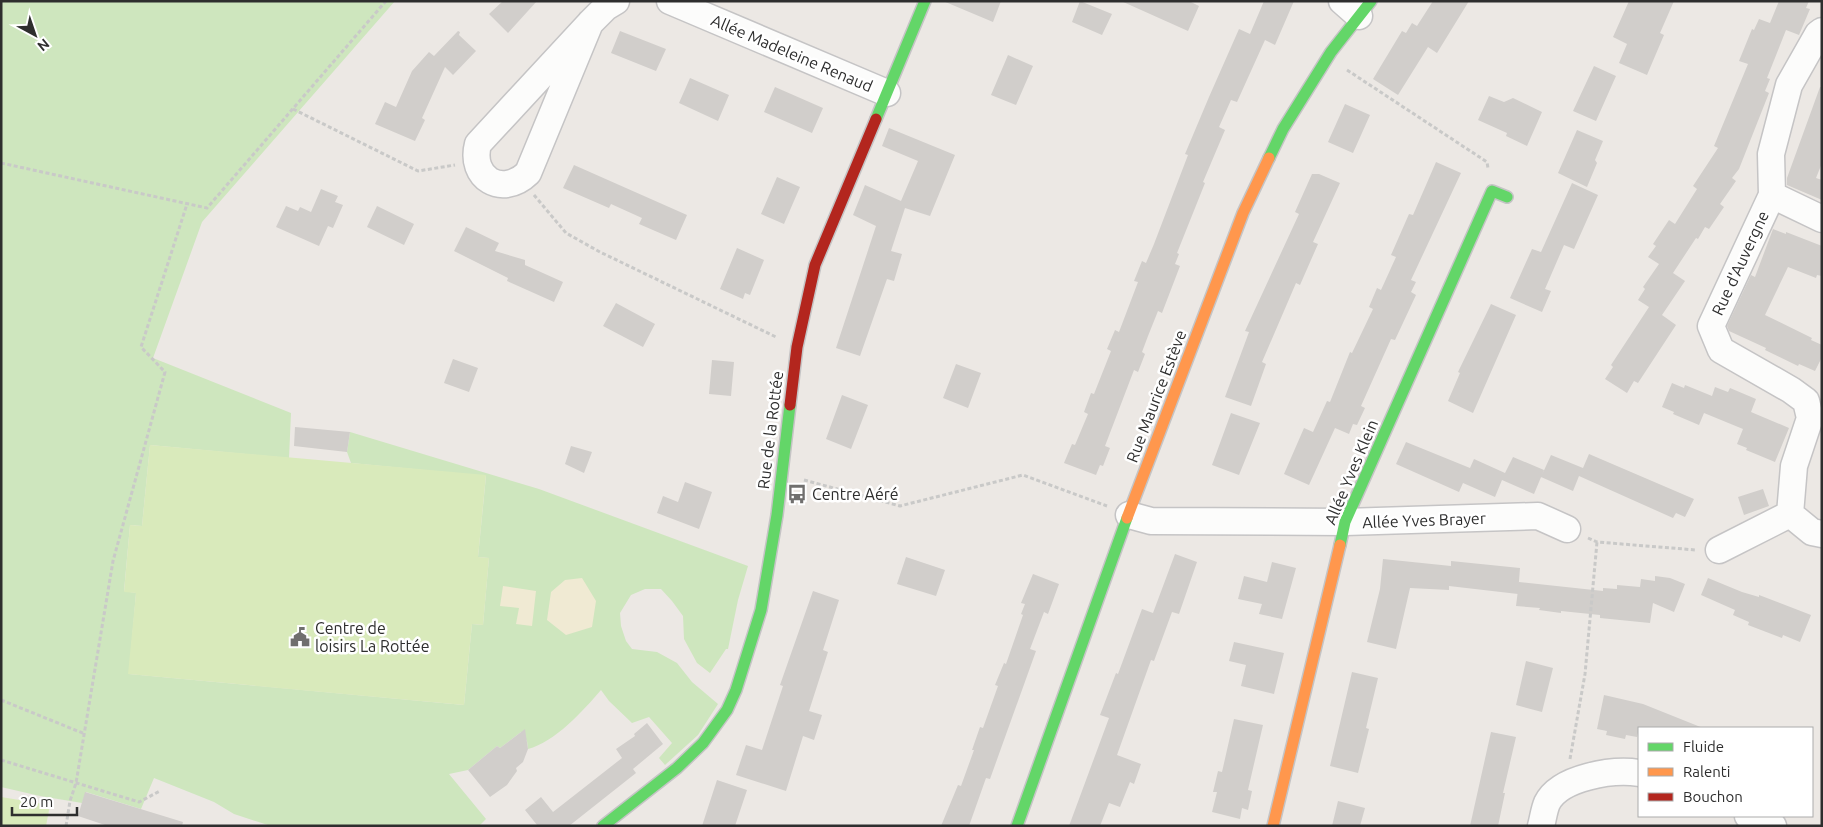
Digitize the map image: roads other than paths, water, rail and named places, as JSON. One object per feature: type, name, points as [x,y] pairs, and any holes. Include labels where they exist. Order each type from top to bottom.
[{"type":"street","points":[[590,23],[528,173],[521,180],[511,184],[498,184],[486,179],[479,172],[476,162],[475,154],[478,144],[590,23],[616,1]]},
{"type":"street","name":"Allée Madeleine Renaud","points":[[670,1],[887,93]]},
{"type":"street","name":"Rue de la Rottée","points":[[603,826],[677,768],[703,743],[727,710],[736,690],[761,610],[782,474],[797,347],[815,265],[925,1]]},
{"type":"street","name":"Rue Maurice Estève","points":[[1017,826],[1129,514],[1243,213],[1283,129],[1357,6]]},
{"type":"street","name":"Rue d'Auvergne","points":[[1790,514],[1794,466],[1810,418],[1806,401],[1791,390],[1721,350],[1711,326],[1772,194],[1771,154],[1789,85],[1818,34],[1822,31]]},
{"type":"street","name":"Allée Yves Klein","points":[[1273,826],[1345,522],[1492,190],[1507,197]]},
{"type":"street","points":[[1772,194],[1822,219]]},
{"type":"street","name":"Allée Yves Brayer","points":[[1129,514],[1151,521],[1345,522],[1538,516],[1567,529]]},
{"type":"street","points":[[1719,550],[1790,514],[1812,532],[1822,534]]},
{"type":"street","points":[[1541,826],[1547,803],[1558,788],[1572,781],[1614,772],[1638,773]]},
{"type":"street","points":[[1750,817],[1773,826]]},
{"type":"place","name":"Centre Aéré","points":[[797,494]]},
{"type":"place","name":"Centre de loisirs La Rottée","points":[[300,637]]}]
